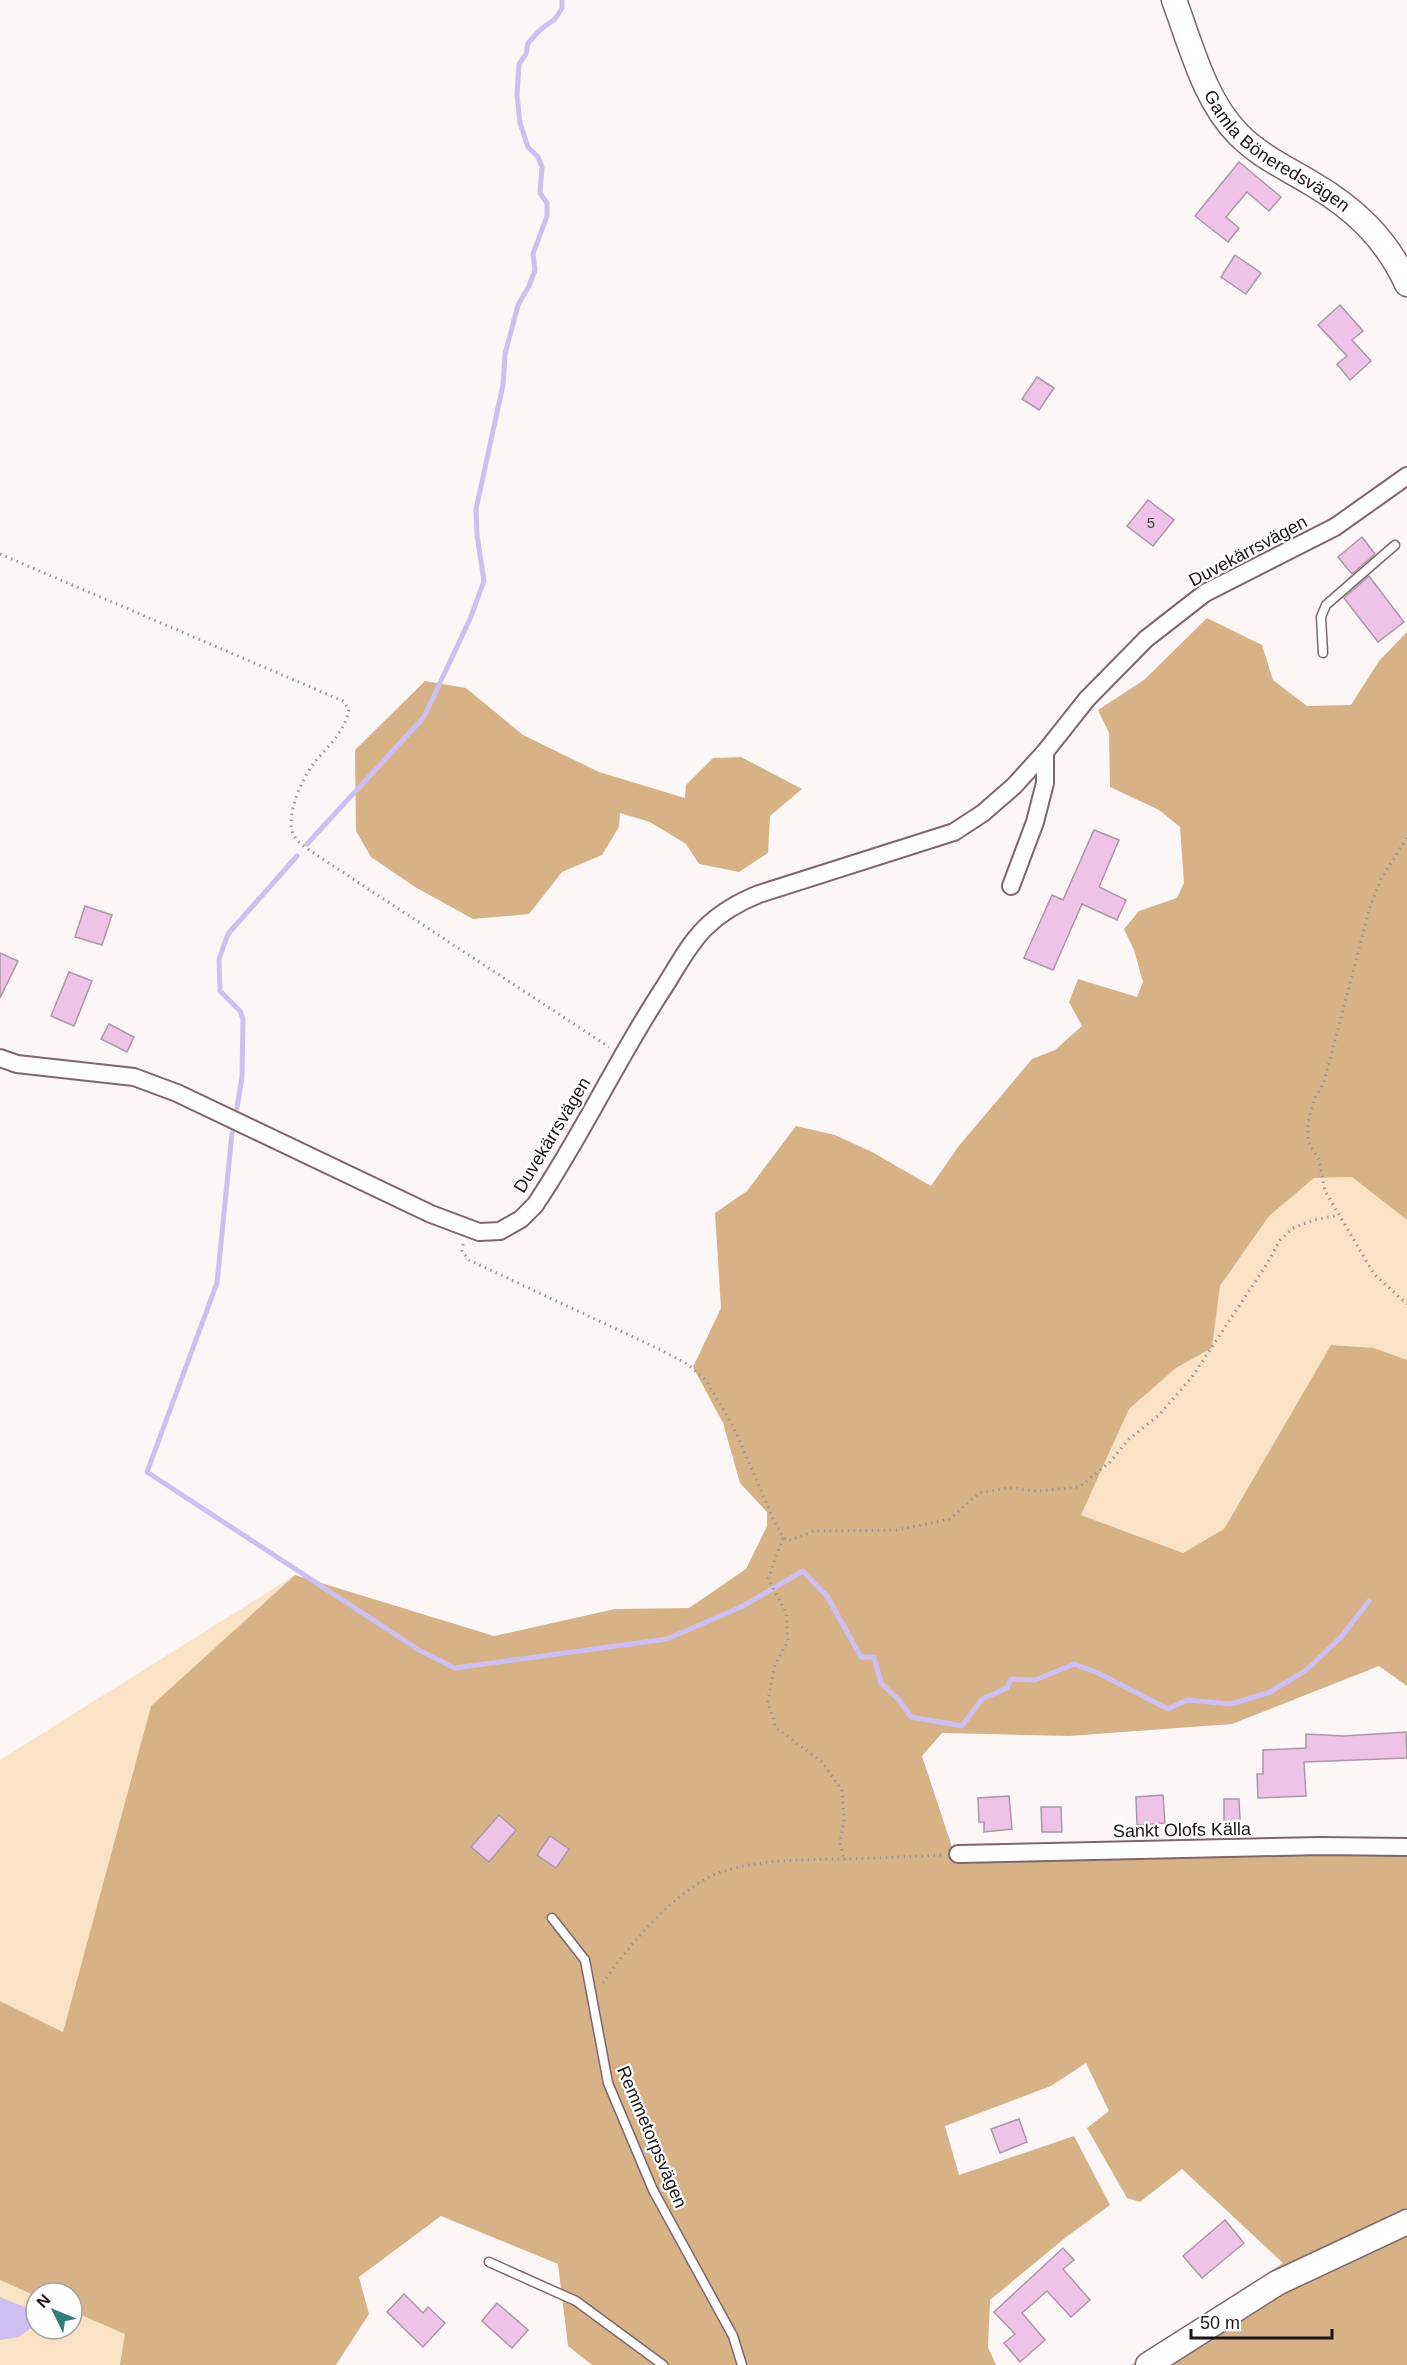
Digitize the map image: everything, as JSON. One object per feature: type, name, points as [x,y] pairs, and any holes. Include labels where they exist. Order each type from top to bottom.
[{"type":"street","name":"Gamla Böneredsvägen","points":[[1174,0],[1199,68],[1227,123],[1258,152],[1326,193],[1369,226],[1392,253],[1407,284]]},
{"type":"street","name":"Duvekärrsvägen","points":[[0,1058],[17,1064],[134,1077],[198,1103],[431,1214],[479,1232],[500,1231],[521,1219],[535,1205],[548,1186],[621,1055],[688,949],[704,929],[735,904],[759,894],[954,831],[983,813],[1014,786],[1046,752],[1087,699],[1146,639],[1205,593],[1335,527],[1407,476]]},
{"type":"street","points":[[1011,886],[1035,822],[1045,783],[1046,752]]},
{"type":"street","name":"Sankt Olofs Källa","points":[[958,1854],[1321,1846],[1407,1847]]},
{"type":"street","points":[[1148,2365],[1277,2283],[1407,2222]]},
{"type":"lane","points":[[1323,653],[1321,617],[1326,605],[1395,545]]},
{"type":"lane","name":"Remmetorpsvägen","points":[[552,1918],[585,1960],[608,2083],[653,2190],[733,2336],[742,2365]]},
{"type":"lane","points":[[489,2262],[576,2301],[663,2365]]},
{"type":"path","points":[[0,554],[343,701],[349,709],[347,722],[312,765],[292,810],[290,824],[300,844],[621,1055]]},
{"type":"path","points":[[1407,838],[1381,879],[1370,907],[1324,1082],[1314,1101],[1308,1122],[1308,1142],[1319,1160],[1325,1191],[1374,1274],[1407,1304]]},
{"type":"path","points":[[471,1229],[462,1251],[469,1260],[661,1350],[687,1365],[706,1380],[734,1428],[783,1538],[788,1541],[814,1531],[897,1530],[950,1519],[979,1493],[1009,1488],[1039,1491],[1079,1487],[1110,1462],[1130,1439],[1158,1415],[1192,1377],[1265,1268],[1280,1240],[1293,1228],[1314,1220],[1339,1215]]},
{"type":"path","points":[[783,1538],[768,1579],[786,1611],[788,1641],[774,1667],[768,1701],[776,1728],[822,1762],[842,1790],[844,1820],[840,1843],[844,1859]]},
{"type":"path","points":[[592,2000],[616,1963],[650,1924],[695,1885],[718,1874],[771,1861],[958,1854]]},
{"type":"shaded area","points":[[1207,618],[1262,645],[1273,680],[1307,706],[1351,705],[1379,661],[1407,632],[1407,1220],[1352,1177],[1314,1178],[1269,1216],[1220,1286],[1212,1348],[1176,1368],[1129,1409],[1081,1515],[1183,1553],[1224,1529],[1331,1345],[1374,1348],[1407,1360],[1407,1686],[1379,1666],[1232,1724],[1069,1736],[942,1733],[922,1756],[952,1847],[1407,1838],[1407,2365],[1131,2365],[1283,2263],[1182,2169],[1140,2202],[1127,2198],[1087,2128],[1109,2111],[1086,2063],[1051,2086],[945,2126],[959,2175],[1074,2136],[1110,2205],[1065,2238],[990,2300],[988,2347],[996,2365],[592,2365],[568,2346],[558,2264],[441,2216],[359,2277],[369,2314],[336,2365],[120,2365],[125,2334],[84,2316],[84,2281],[24,2281],[24,2291],[0,2280],[0,2001],[63,2032],[151,1706],[295,1575],[494,1636],[615,1609],[689,1608],[746,1569],[767,1526],[767,1512],[740,1483],[723,1423],[693,1367],[721,1308],[715,1213],[747,1191],[796,1126],[835,1135],[872,1152],[931,1186],[958,1147],[1032,1059],[1055,1050],[1082,1026],[1069,1002],[1078,979],[1137,997],[1143,982],[1134,950],[1124,929],[1139,911],[1177,898],[1184,883],[1180,827],[1159,810],[1110,787],[1109,733],[1098,710],[1144,680]]},
{"type":"shaded area","points":[[425,681],[466,688],[523,735],[599,772],[685,798],[686,785],[713,758],[741,757],[802,789],[770,816],[768,853],[739,872],[699,864],[686,844],[650,822],[620,813],[619,827],[602,855],[562,872],[529,914],[473,919],[415,887],[371,857],[356,831],[355,750]]},
{"type":"shaded area","points":[[1352,1177],[1407,1220],[1407,1360],[1374,1348],[1331,1345],[1224,1529],[1183,1553],[1081,1515],[1129,1409],[1176,1368],[1212,1348],[1220,1286],[1269,1216],[1314,1178]]},
{"type":"shaded area","points":[[295,1575],[151,1706],[63,2032],[0,2001],[0,1760]]},
{"type":"shaded area","points":[[0,2258],[67,2281],[24,2281],[24,2341],[84,2341],[84,2287],[314,2365],[0,2365]]},
{"type":"shaded area","points":[[0,2297],[24,2307],[24,2333],[19,2337],[0,2340]]},
{"type":"building","points":[[1239,162],[1281,197],[1269,211],[1247,192],[1226,217],[1239,228],[1228,242],[1195,216]]},
{"type":"building","points":[[1235,255],[1261,273],[1246,294],[1221,277]]},
{"type":"building","points":[[1340,305],[1363,331],[1352,340],[1371,361],[1350,380],[1337,364],[1347,356],[1318,325]]},
{"type":"building","points":[[1037,377],[1054,388],[1039,410],[1022,399]]},
{"type":"building","points":[[1148,500],[1174,520],[1153,546],[1127,526]]},
{"type":"building","points":[[1362,537],[1375,554],[1352,574],[1338,557]]},
{"type":"building","points":[[1369,576],[1404,622],[1378,642],[1344,598]]},
{"type":"building","points":[[1094,830],[1119,840],[1099,887],[1126,900],[1117,920],[1082,904],[1053,970],[1024,958],[1052,895],[1063,900]]},
{"type":"building","points":[[85,906],[112,915],[102,945],[75,937]]},
{"type":"building","points":[[0,953],[18,961],[0,998]]},
{"type":"building","points":[[69,972],[92,981],[74,1026],[51,1016]]},
{"type":"building","points":[[109,1024],[134,1037],[127,1052],[101,1039]]},
{"type":"building","points":[[1406,1732],[1407,1758],[1304,1762],[1306,1796],[1258,1798],[1257,1774],[1263,1774],[1263,1750],[1306,1748],[1306,1734],[1344,1736]]},
{"type":"building","points":[[1163,1795],[1165,1823],[1137,1825],[1136,1797]]},
{"type":"building","points":[[1009,1796],[1012,1829],[984,1832],[984,1822],[979,1822],[978,1798]]},
{"type":"building","points":[[1224,1799],[1239,1799],[1240,1821],[1224,1822]]},
{"type":"building","points":[[1041,1807],[1061,1807],[1062,1832],[1042,1832]]},
{"type":"building","points":[[499,1815],[516,1830],[489,1862],[471,1847]]},
{"type":"building","points":[[550,1836],[569,1849],[556,1868],[537,1855]]},
{"type":"building","points":[[1019,2119],[1027,2142],[1000,2153],[991,2129]]},
{"type":"building","points":[[1225,2220],[1244,2243],[1202,2278],[1183,2256]]},
{"type":"building","points":[[1063,2248],[1074,2260],[1063,2269],[1090,2300],[1071,2317],[1047,2291],[1022,2313],[1045,2340],[1020,2362],[1004,2343],[1015,2334],[994,2312]]},
{"type":"building","points":[[404,2294],[423,2313],[428,2307],[445,2323],[423,2347],[387,2312]]},
{"type":"building","points":[[497,2303],[528,2330],[512,2348],[482,2321]]},
{"type":"waterway","points":[[307,844],[424,717],[470,619],[484,581],[477,535],[476,509],[503,385],[505,354],[518,305],[535,270],[533,254],[547,216],[547,203],[540,193],[542,167],[538,157],[528,147],[520,123],[517,95],[519,64],[526,54],[528,43],[541,29],[555,19],[562,8],[562,0]]},
{"type":"waterway","points":[[237,1108],[242,1077],[243,1019],[240,1011],[220,991],[219,959],[228,934],[297,856]]},
{"type":"waterway","points":[[232,1133],[217,1283],[147,1472],[419,1650],[455,1668],[667,1639],[743,1606],[803,1571],[827,1596],[861,1657],[874,1657],[881,1683],[900,1701],[911,1717],[962,1726],[982,1699],[1007,1688],[1011,1679],[1035,1680],[1074,1664],[1098,1673],[1168,1709],[1187,1700],[1231,1704],[1270,1692],[1305,1671],[1341,1637],[1369,1601]]}]
